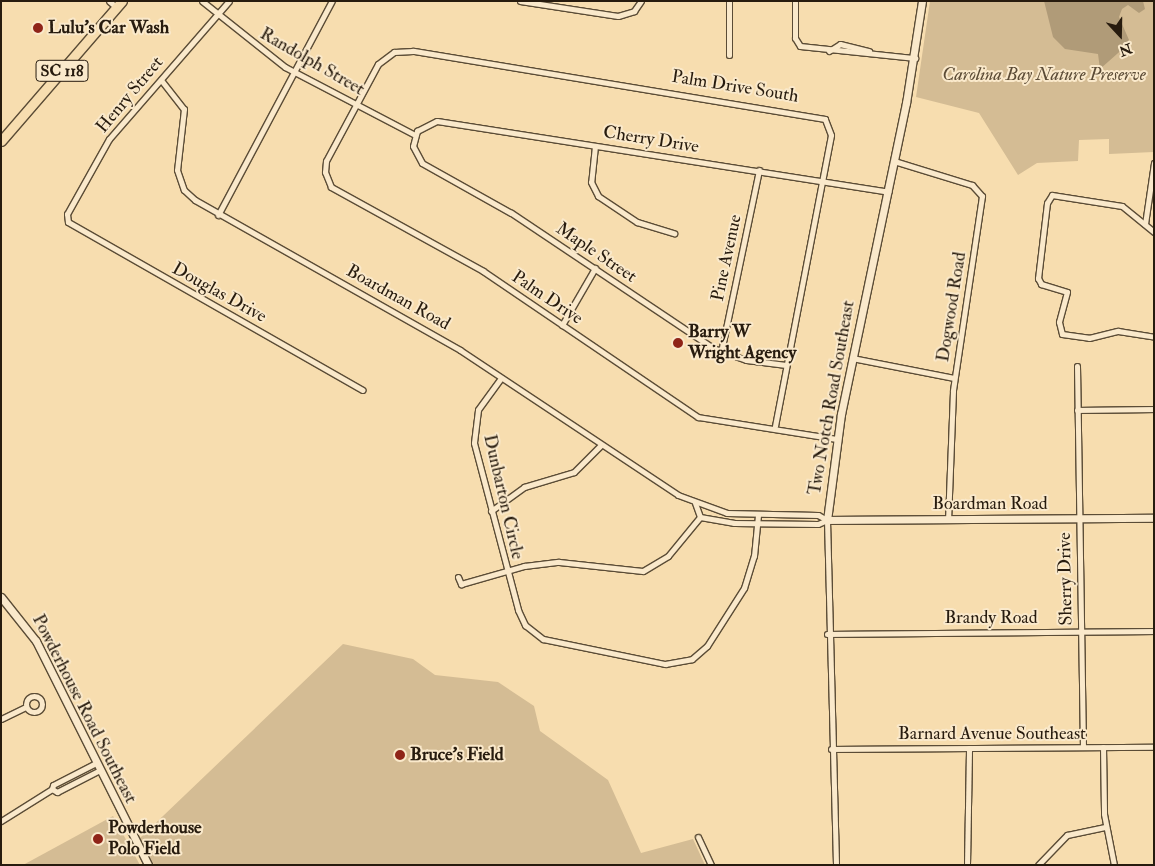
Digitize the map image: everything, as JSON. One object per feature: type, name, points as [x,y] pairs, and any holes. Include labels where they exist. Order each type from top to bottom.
[{"type":"main road","name":"SC 118","points":[[1,141],[119,5]]},
{"type":"street","points":[[109,1],[119,5]]},
{"type":"street","name":"Randolph Street","points":[[202,1],[295,72],[415,134]]},
{"type":"street","name":"Henry Street","points":[[67,216],[109,139],[229,1]]},
{"type":"street","points":[[218,215],[332,1]]},
{"type":"street","points":[[520,1],[618,16],[634,11],[641,1]]},
{"type":"street","points":[[729,1],[729,55]]},
{"type":"street","points":[[795,1],[796,43],[829,51],[864,56],[869,51]]},
{"type":"street","name":"Two Notch Road Southeast","points":[[836,865],[828,634],[827,520],[837,439],[852,358],[915,58],[922,1]]},
{"type":"street","points":[[829,51],[840,44],[869,51],[915,58]]},
{"type":"street","name":"Palm Drive South","points":[[356,104],[381,60],[408,50],[815,114],[825,119],[831,132],[824,180],[775,426]]},
{"type":"street","name":"Boardman Road","points":[[161,80],[180,99],[185,113],[177,165],[181,185],[190,197],[218,215],[415,323],[601,445],[695,503],[727,513],[818,515],[827,520]]},
{"type":"street","name":"Palm Drive","points":[[356,104],[326,161],[325,176],[331,186],[483,271],[698,417],[775,426],[837,439]]},
{"type":"street","name":"Cherry Drive","points":[[415,134],[426,123],[437,121],[824,180],[888,192]]},
{"type":"street","name":"Maple Street","points":[[415,134],[414,150],[422,163],[511,213],[722,352],[755,362],[786,364]]},
{"type":"street","points":[[595,146],[591,178],[598,196],[637,222],[674,233]]},
{"type":"street","name":"Dogwood Road","points":[[894,161],[972,185],[982,196],[954,378],[948,519]]},
{"type":"street","points":[[1145,224],[1154,163]]},
{"type":"street","name":"Pine Avenue","points":[[722,352],[759,170]]},
{"type":"street","points":[[1153,336],[1118,331],[1088,338],[1062,334],[1059,322],[1067,292],[1041,284],[1038,278],[1050,196],[1118,204],[1154,232]]},
{"type":"street","name":"Douglas Drive","points":[[67,216],[71,226],[100,244],[363,390]]},
{"type":"street","points":[[562,325],[595,268]]},
{"type":"street","points":[[852,358],[954,378]]},
{"type":"street","name":"Sherry Drive","points":[[1077,366],[1083,747]]},
{"type":"street","name":"Dunbarton Circle","points":[[501,378],[483,399],[474,425],[491,511],[522,620],[543,639],[676,664],[705,649],[740,595],[753,564],[758,515]]},
{"type":"street","points":[[1077,410],[1154,409]]},
{"type":"street","points":[[491,511],[524,487],[574,472],[601,445]]},
{"type":"street","points":[[458,577],[461,584],[507,571],[559,562],[643,571],[664,560],[700,516],[695,503]]},
{"type":"street","name":"Boardman Road","points":[[700,516],[757,525],[818,524],[827,520],[1154,518]]},
{"type":"street","name":"Powderhouse Road Southeast","points":[[1,597],[36,641],[148,865]]},
{"type":"street","name":"Brandy Road","points":[[828,634],[1154,631]]},
{"type":"street","points":[[1,718],[26,707]]},
{"type":"street","points":[[1103,747],[1106,827],[1114,865]]},
{"type":"street","name":"Barnard Avenue Southeast","points":[[831,748],[1154,747]]},
{"type":"street","points":[[967,865],[968,748]]},
{"type":"street","points":[[2,818],[52,790],[57,792],[98,767]]},
{"type":"street","points":[[1038,865],[1067,835],[1106,827]]},
{"type":"street","points":[[698,837],[711,865]]},
{"type":"green space","name":"Carolina Bay Nature Preserve","points":[[930,1],[1154,1],[1154,152],[1109,154],[1109,139],[1079,140],[1078,161],[1037,163],[1018,175],[979,113],[916,97]]},
{"type":"green space","name":"Bruce's Field","points":[[343,644],[413,659],[435,675],[498,682],[534,706],[540,731],[608,780],[641,853],[693,839],[705,865],[154,865],[140,838]]},
{"type":"green space","name":"Powderhouse Polo Field","points":[[113,816],[140,865],[23,865]]},
{"type":"shaded area","points":[[1044,1],[1143,1],[1145,9],[1139,13],[1128,5],[1122,9],[1119,17],[1129,40],[1126,46],[1100,69],[1098,54],[1065,49],[1053,37]]},
{"type":"place","name":"Lulu's Car Wash","points":[[38,28]]},
{"type":"place","name":"Barry W Wright Agency","points":[[678,343]]},
{"type":"place","name":"Bruce's Field","points":[[400,755]]},
{"type":"place","name":"Powderhouse Polo Field","points":[[98,839]]}]
